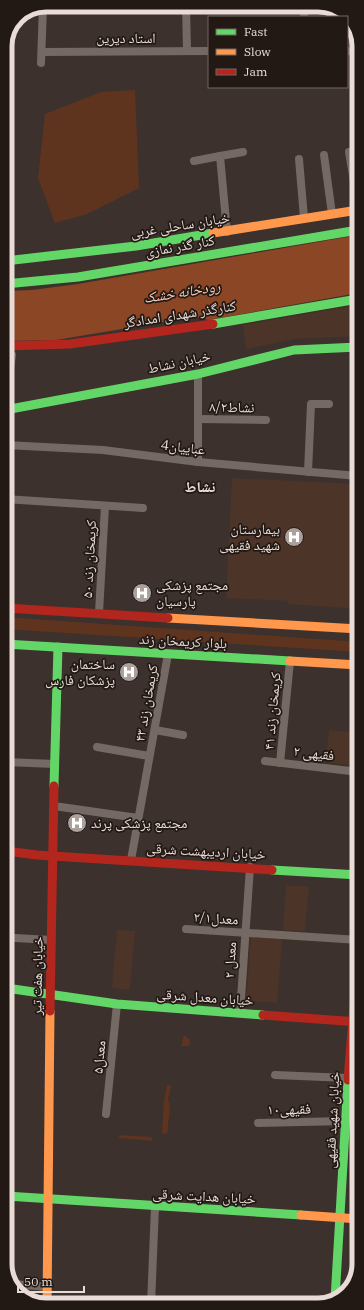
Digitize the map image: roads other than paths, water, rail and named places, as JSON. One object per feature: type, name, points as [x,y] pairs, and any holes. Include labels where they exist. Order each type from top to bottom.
[{"type":"main road","name":"خیابان ساحلی غربی","points":[[12,260],[136,246],[352,211]]},
{"type":"main road","name":"کنار گذر نمازی","points":[[12,283],[78,277],[352,231]]},
{"type":"main road","name":"کنارگذر شهدای امدادگر","points":[[12,346],[70,344],[219,323],[352,300]]},
{"type":"main road","name":"خیابان نشاط","points":[[12,409],[198,374],[294,350],[352,347]]},
{"type":"main road","name":"بلوار کریمخان زند","points":[[12,608],[352,629]]},
{"type":"main road","name":"بلوار کریمخان زند","points":[[12,644],[352,665]]},
{"type":"main road","name":"خیابان هفت تیر","points":[[47,1298],[52,856],[58,647]]},
{"type":"main road","name":"خیابان اردیبهشت شرقی","points":[[12,853],[352,874]]},
{"type":"main road","name":"خیابان معدل شرقی","points":[[12,989],[117,1004],[352,1022]]},
{"type":"main road","name":"خیابان شهید فقیهی","points":[[335,1293],[341,1218],[345,1121],[348,1078],[352,1050]]},
{"type":"main road","name":"خیابان هدایت شرقی","points":[[12,1197],[352,1219]]},
{"type":"street","points":[[42,63],[43,12]]},
{"type":"street","points":[[186,12],[187,51]]},
{"type":"street","name":"استاد دیرین","points":[[42,52],[208,51]]},
{"type":"street","points":[[194,161],[243,152]]},
{"type":"street","points":[[349,152],[352,170]]},
{"type":"street","points":[[324,155],[332,214]]},
{"type":"street","points":[[220,156],[227,232]]},
{"type":"street","points":[[299,159],[304,218]]},
{"type":"street","points":[[198,374],[198,462]]},
{"type":"street","points":[[308,472],[311,404],[329,404]]},
{"type":"street","name":"نشاط۸/۲","points":[[198,419],[266,420]]},
{"type":"street","name":"عباییان4","points":[[12,445],[103,450],[198,462],[352,476]]},
{"type":"street","points":[[12,500],[143,508]]},
{"type":"street","name":"کریمخان زند ۵۰","points":[[99,613],[105,506]]},
{"type":"street","name":"کریمخان زند ۴۳","points":[[131,860],[168,654]]},
{"type":"street","name":"کریمخان زند ۴۱","points":[[280,763],[290,661]]},
{"type":"street","points":[[155,730],[183,735]]},
{"type":"street","points":[[97,747],[149,756]]},
{"type":"street","name":"۲ فقیهی","points":[[266,761],[352,771]]},
{"type":"street","points":[[12,762],[55,764]]},
{"type":"street","points":[[54,806],[138,818]]},
{"type":"street","name":"معدل ۲","points":[[240,1013],[250,867]]},
{"type":"street","name":"۲/۱معدل","points":[[186,930],[352,940]]},
{"type":"street","points":[[15,938],[51,940]]},
{"type":"street","name":"معدل۵","points":[[106,1114],[117,1004]]},
{"type":"street","points":[[276,1074],[348,1078]]},
{"type":"street","name":"فقیهی۱۰","points":[[258,1123],[345,1121]]},
{"type":"street","points":[[151,1298],[155,1207]]},
{"type":"street","points":[[19,1285],[47,1287]]},
{"type":"water","name":"رودخانه خشک","points":[[352,236],[352,294],[209,320],[194,317],[56,340],[12,341],[12,291],[32,290],[78,284]]},
{"type":"place","name":"بیمارستان شهید فقیهی","points":[[294,537]]},
{"type":"place","name":"مجتمع پزشکی پارسیان","points":[[142,593]]},
{"type":"place","name":"ساختمان پزشکان فارس","points":[[129,672]]},
{"type":"place","name":"مجتمع پزشکی پرند","points":[[77,823]]},
{"type":"district","name":"نشاط","points":[[200,487]]}]
